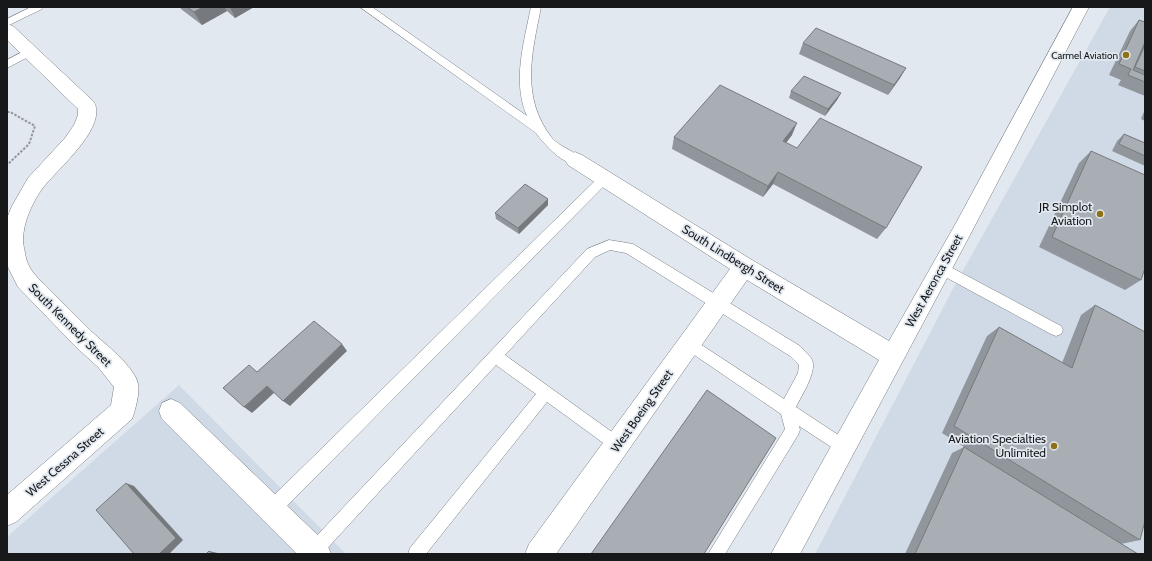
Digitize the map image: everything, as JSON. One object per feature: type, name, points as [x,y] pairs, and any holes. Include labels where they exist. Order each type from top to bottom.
[{"type":"street","name":"West Aeronca Street","points":[[785,554],[894,356],[1081,7]]},
{"type":"street","name":"South Kennedy Street","points":[[7,29],[87,107],[83,127],[72,143],[39,179],[22,206],[16,221],[12,240],[16,262],[26,280],[84,340],[106,359],[126,384],[123,411]]},
{"type":"street","name":"South Lindbergh Street","points":[[576,160],[744,267],[894,356]]},
{"type":"street","name":"West Boeing Street","points":[[539,554],[744,267]]},
{"type":"street","name":"West Cessna Street","points":[[7,512],[123,411]]},
{"type":"street","points":[[171,411],[316,552]]},
{"type":"lane","points":[[7,29],[39,7]]},
{"type":"lane","points":[[366,7],[539,130]]},
{"type":"lane","points":[[536,7],[525,67],[524,90],[530,113],[539,130],[548,142],[576,160]]},
{"type":"lane","points":[[7,64],[30,52]]},
{"type":"lane","points":[[272,509],[605,178]]},
{"type":"lane","points":[[316,552],[591,253],[609,245],[628,248],[795,351],[806,362],[806,374],[787,409],[793,430],[716,554]]},
{"type":"lane","points":[[941,268],[1056,330]]},
{"type":"lane","points":[[689,344],[844,447]]},
{"type":"lane","points":[[495,356],[618,445]]},
{"type":"lane","points":[[416,554],[546,393]]},
{"type":"path","points":[[7,112],[10,112],[35,126],[33,141],[26,150],[7,165]]},
{"type":"shaded area","points":[[1110,7],[1145,7],[1145,554],[815,554],[956,283]]},
{"type":"shaded area","points":[[179,385],[346,554],[7,554],[7,537]]},
{"type":"building","points":[[187,7],[203,7],[194,12]]},
{"type":"building","points":[[1139,20],[1145,22],[1145,42],[1133,70],[1145,75],[1145,82],[1128,75],[1131,69],[1119,64]]},
{"type":"building","points":[[816,28],[906,68],[894,85],[803,43]]},
{"type":"building","points":[[1145,45],[1145,71],[1135,67]]},
{"type":"building","points":[[804,76],[841,93],[828,109],[791,91]]},
{"type":"building","points":[[720,85],[797,123],[783,141],[797,148],[820,118],[922,167],[886,228],[778,172],[768,186],[674,137]]},
{"type":"building","points":[[1124,134],[1145,143],[1145,156],[1119,144]]},
{"type":"building","name":"JR Simplot Aviation","points":[[1091,151],[1145,175],[1145,268],[1141,280],[1052,237]]},
{"type":"building","points":[[525,184],[548,199],[518,228],[495,213]]},
{"type":"building","name":"Aviation Specialties Unlimited","points":[[1095,305],[1145,332],[1145,521],[1140,540],[954,426],[999,327],[1072,368]]},
{"type":"building","points":[[314,321],[342,344],[283,401],[267,386],[244,407],[223,388],[249,365],[257,372]]},
{"type":"building","points":[[707,390],[776,438],[704,554],[591,554]]},
{"type":"building","points":[[964,447],[1138,554],[915,554]]},
{"type":"building","points":[[126,483],[176,538],[159,554],[134,554],[96,510]]},
{"type":"building","points":[[209,551],[213,554],[206,554]]},
{"type":"place","name":"Carmel Aviation","points":[[1126,55]]},
{"type":"place","name":"JR Simplot Aviation","points":[[1100,214]]},
{"type":"place","name":"Aviation Specialties Unlimited","points":[[1054,446]]}]
